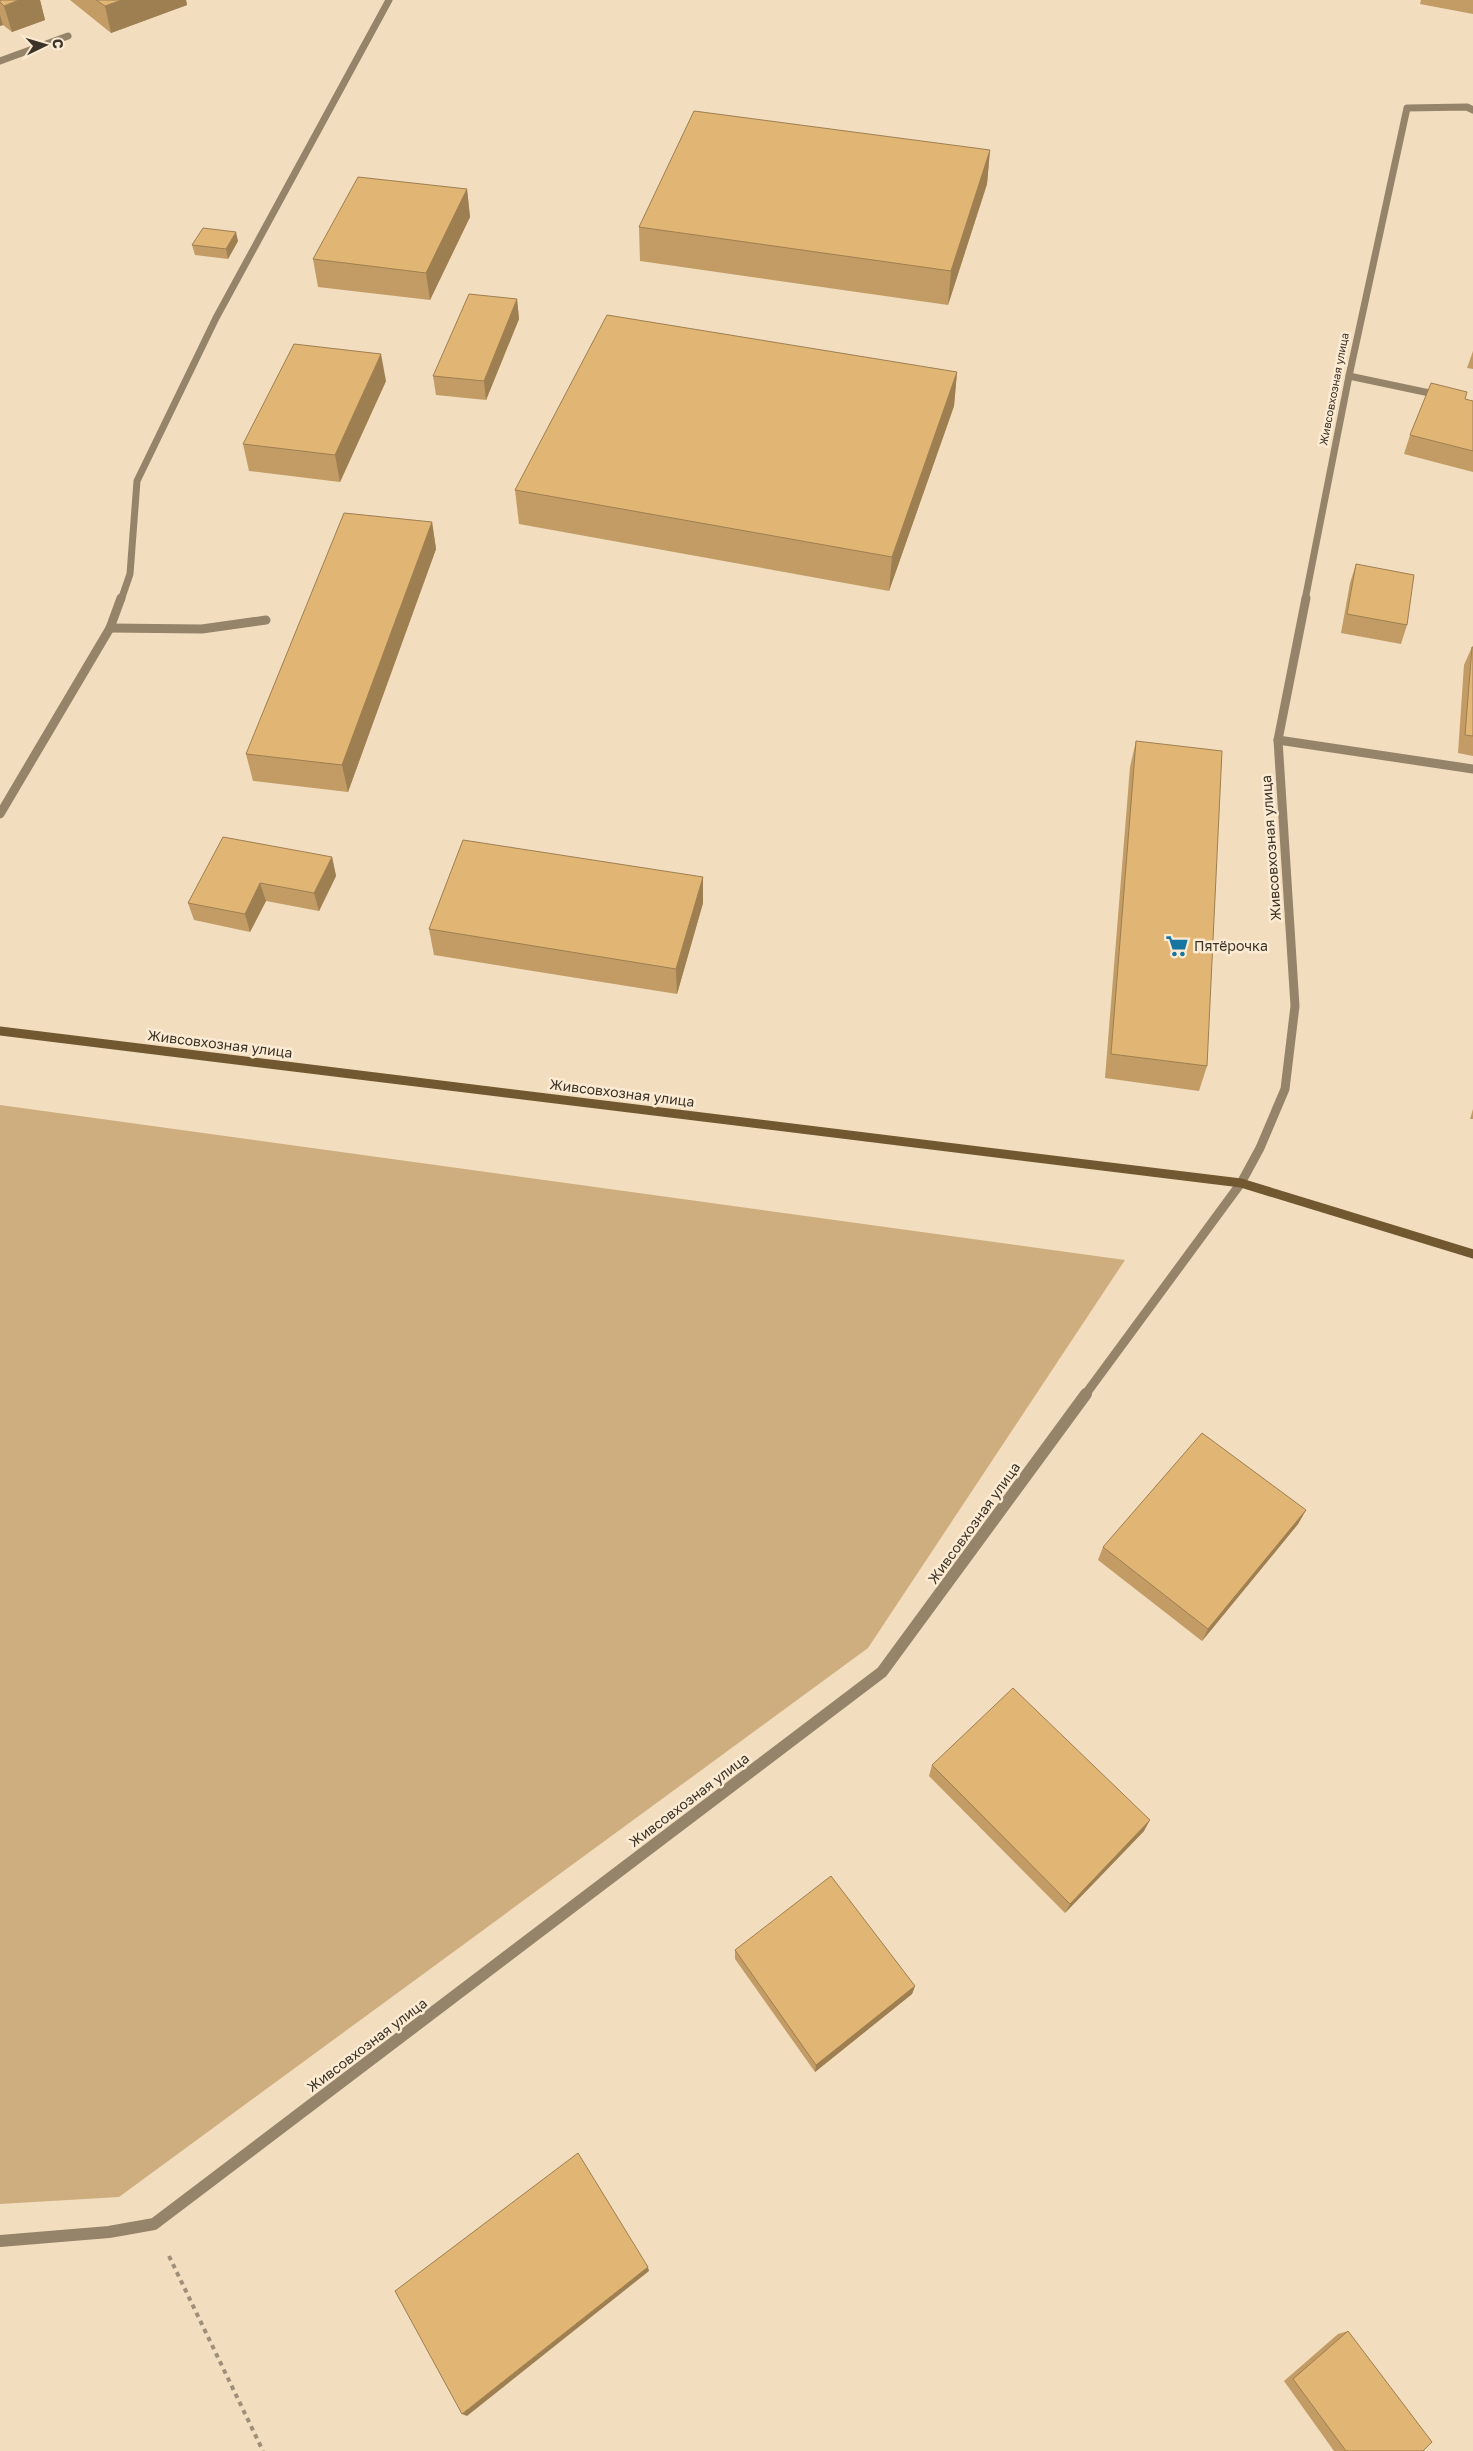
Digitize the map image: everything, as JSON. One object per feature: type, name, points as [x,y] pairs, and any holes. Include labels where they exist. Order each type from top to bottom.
[{"type":"street","points":[[0,814],[110,628],[130,574],[137,481],[216,318],[389,0]]},
{"type":"street","points":[[0,61],[68,36]]},
{"type":"street","name":"Живсовхозная улица","points":[[0,2241],[109,2232],[154,2224],[882,1672],[1241,1183],[1260,1148],[1285,1089],[1295,1006],[1278,740],[1349,376],[1407,108],[1467,107],[1473,110]]},
{"type":"street","points":[[1349,376],[1444,397]]},
{"type":"street","points":[[110,628],[202,629],[266,620]]},
{"type":"street","points":[[1278,740],[1473,769]]},
{"type":"street","name":"Живсовхозная улица","points":[[0,1031],[1241,1183],[1473,1254]]},
{"type":"path","points":[[154,2224],[264,2451]]},
{"type":"shaded area","points":[[0,1105],[1125,1260],[868,1648],[119,2197],[0,2204]]},
{"type":"building","points":[[0,0],[19,0],[4,6]]},
{"type":"building","points":[[96,0],[122,0],[105,6]]},
{"type":"building","points":[[694,111],[990,150],[951,271],[639,227]]},
{"type":"building","points":[[358,177],[467,189],[426,273],[313,259]]},
{"type":"building","points":[[203,228],[236,232],[226,249],[192,245]]},
{"type":"building","points":[[469,294],[517,299],[484,381],[433,376]]},
{"type":"building","points":[[607,315],[957,372],[892,557],[515,490]]},
{"type":"building","points":[[294,344],[381,354],[335,455],[243,444]]},
{"type":"building","points":[[1431,383],[1467,392],[1465,399],[1473,401],[1473,451],[1410,435]]},
{"type":"building","points":[[344,513],[432,522],[342,765],[246,754]]},
{"type":"building","points":[[1356,564],[1414,575],[1407,625],[1347,614]]},
{"type":"building","points":[[1473,647],[1473,736],[1465,735]]},
{"type":"building","points":[[1136,741],[1222,751],[1207,1066],[1111,1054]]},
{"type":"building","points":[[223,837],[332,857],[314,893],[260,883],[245,914],[188,903]]},
{"type":"building","points":[[463,840],[703,877],[676,969],[429,929]]},
{"type":"building","points":[[1202,1433],[1306,1510],[1208,1629],[1103,1547]]},
{"type":"building","points":[[1013,1688],[1150,1820],[1070,1904],[932,1765]]},
{"type":"building","points":[[831,1876],[915,1986],[816,2065],[735,1950]]},
{"type":"building","points":[[578,2153],[648,2267],[462,2414],[395,2291]]},
{"type":"building","points":[[1348,2331],[1432,2442],[1423,2451],[1346,2451],[1293,2379]]},
{"type":"place","name":"Пятёрочка","points":[[1177,946]]}]
